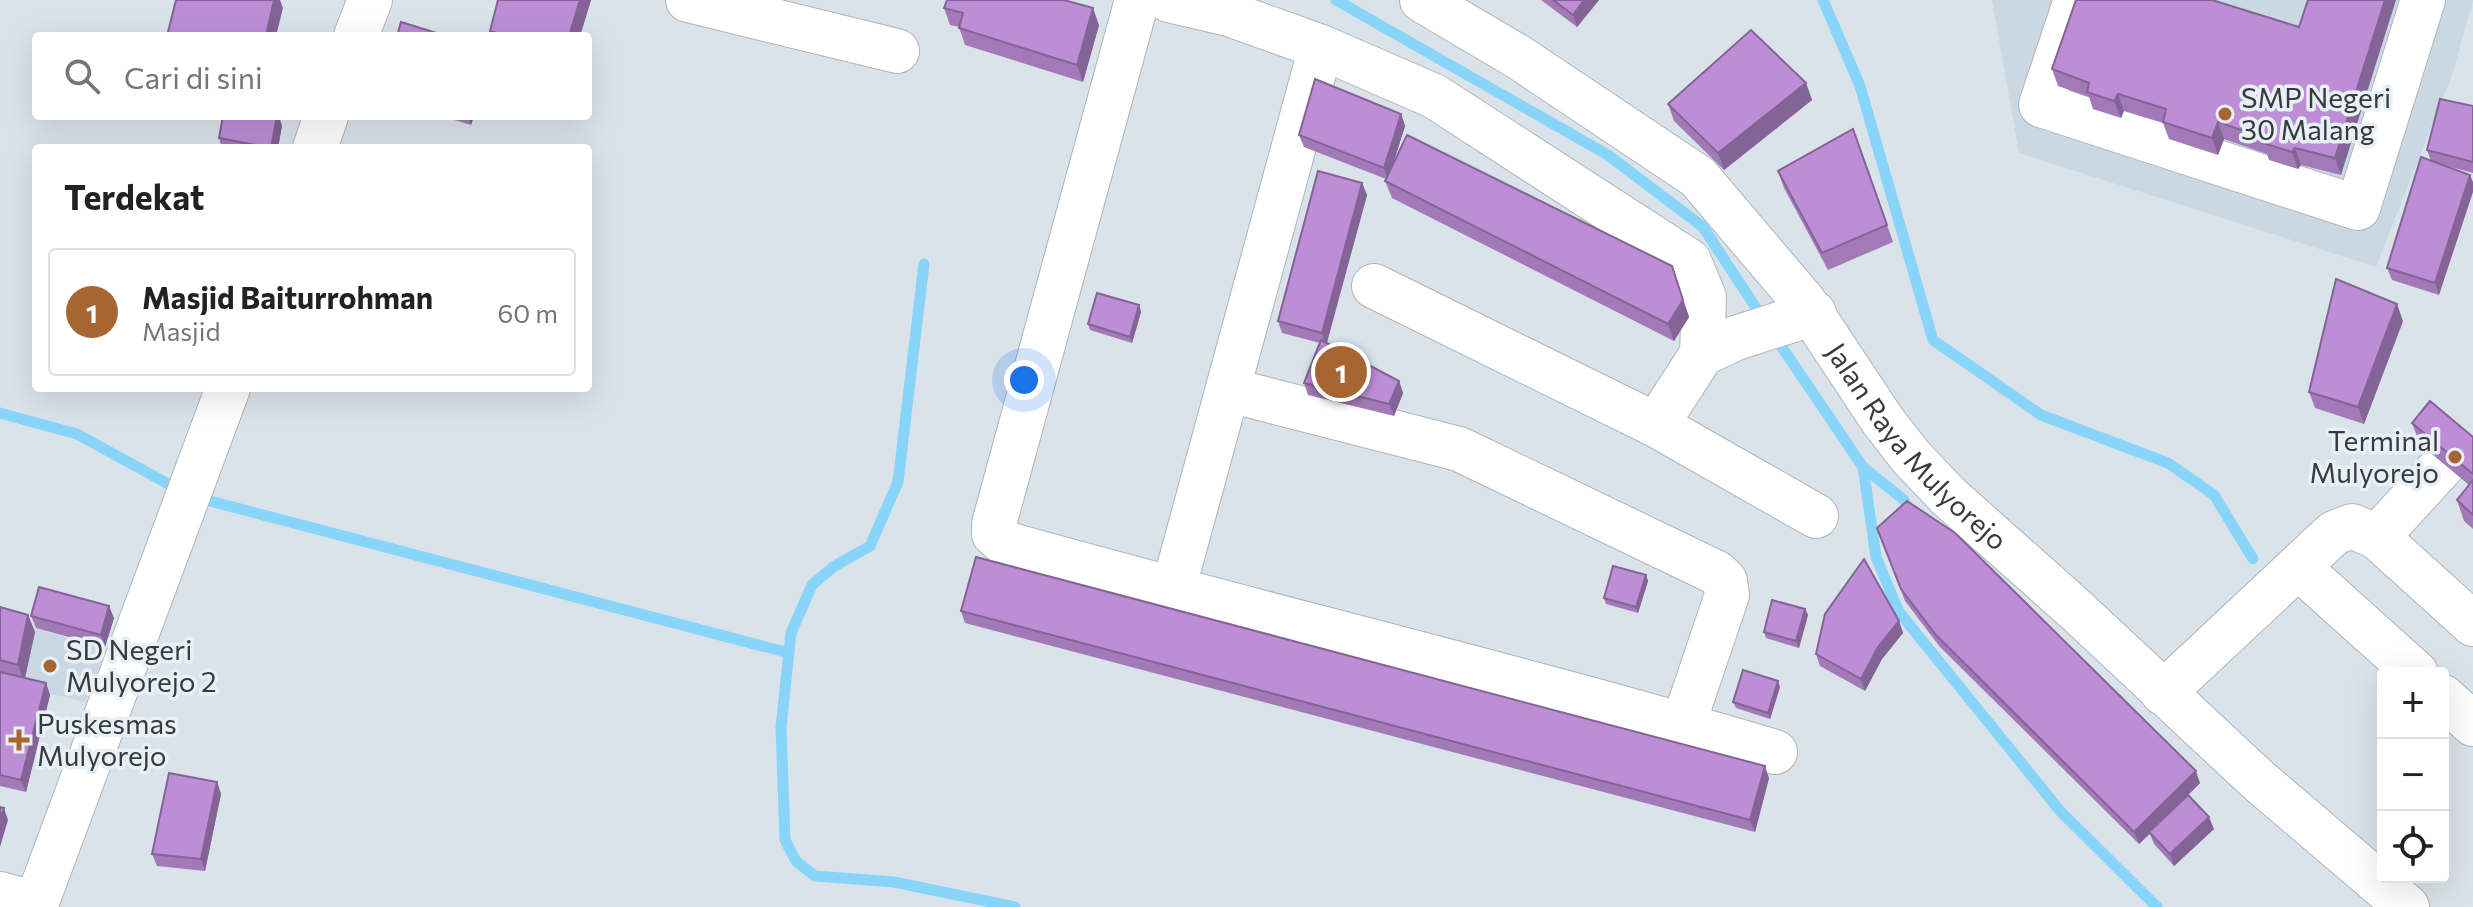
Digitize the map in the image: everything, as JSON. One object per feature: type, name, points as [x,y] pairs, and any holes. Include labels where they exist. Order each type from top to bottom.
[{"type":"street","points":[[358,32],[370,0]]},
{"type":"street","points":[[688,0],[897,51]]},
{"type":"street","points":[[1137,0],[994,524],[994,534],[1004,543],[1775,752]]},
{"type":"street","points":[[1169,0],[1231,7],[1434,96],[1689,261],[1719,346]]},
{"type":"street","name":"Jalan Raya Mulyorejo","points":[[1422,0],[1520,58],[1698,177],[1798,319],[1911,457],[1948,496],[2076,610],[2258,780],[2407,907]]},
{"type":"street","points":[[2076,0],[2041,105],[2358,208],[2423,0]]},
{"type":"street","points":[[1173,590],[1321,47]]},
{"type":"street","points":[[316,144],[325,120]]},
{"type":"street","points":[[1374,286],[1656,425],[1816,516]]},
{"type":"street","points":[[1656,425],[1719,346],[1798,319]]},
{"type":"street","points":[[1229,390],[1459,449],[1717,573],[1725,581],[1727,595],[1683,725]]},
{"type":"street","points":[[24,902],[226,392]]},
{"type":"street","points":[[2377,537],[2460,447]]},
{"type":"street","points":[[2163,693],[2334,533],[2352,526],[2377,537],[2473,624]]},
{"type":"street","points":[[2298,567],[2409,667]]},
{"type":"street","points":[[2449,702],[2473,724]]},
{"type":"shaded area","name":"SMP Negeri 30 Malang","points":[[1992,0],[2473,1],[2452,75],[2376,267],[2019,153]]},
{"type":"shaded area","name":"SD Negeri Mulyorejo 2","points":[[0,618],[106,649],[86,702],[0,682]]},
{"type":"building","points":[[176,0],[274,0],[267,32],[168,32]]},
{"type":"building","points":[[498,0],[580,0],[570,32],[490,31]]},
{"type":"building","points":[[947,0],[1064,0],[1093,8],[1077,65],[959,28],[963,13],[944,8]]},
{"type":"building","points":[[1553,0],[1584,0],[1573,15]]},
{"type":"building","points":[[2076,0],[2212,0],[2299,27],[2308,0],[2385,0],[2335,158],[2295,148],[2292,152],[2263,143],[2265,138],[2218,122],[2212,138],[2163,122],[2166,109],[2118,94],[2114,101],[2087,92],[2089,83],[2052,69]]},
{"type":"building","points":[[401,22],[433,32],[398,32]]},
{"type":"building","points":[[1751,30],[1806,83],[1718,153],[1668,104]]},
{"type":"building","points":[[1315,79],[1401,114],[1384,168],[1299,135]]},
{"type":"building","points":[[2440,99],[2473,106],[2473,162],[2427,150]]},
{"type":"building","points":[[222,120],[276,120],[272,144],[250,144],[219,138]]},
{"type":"building","points":[[1853,129],[1887,225],[1822,253],[1778,171]]},
{"type":"building","points":[[1407,135],[1672,266],[1683,300],[1668,324],[1385,181]]},
{"type":"building","points":[[2421,157],[2470,175],[2435,283],[2387,268]]},
{"type":"building","points":[[1318,171],[1362,183],[1322,333],[1278,321]]},
{"type":"building","points":[[2336,279],[2397,304],[2358,407],[2309,392]]},
{"type":"building","points":[[1097,293],[1139,305],[1130,337],[1088,324]]},
{"type":"building","points":[[1321,340],[1399,381],[1389,404],[1304,383]]},
{"type":"building","points":[[2430,401],[2473,437],[2473,474],[2412,423]]},
{"type":"building","points":[[2473,480],[2473,515],[2457,500]]},
{"type":"building","points":[[1907,501],[1955,533],[2196,771],[2134,832],[1936,635],[1901,589],[1877,528]]},
{"type":"building","points":[[976,557],[1765,766],[1750,820],[961,611]]},
{"type":"building","points":[[1864,559],[1899,621],[1878,647],[1861,679],[1816,654],[1825,614]]},
{"type":"building","points":[[1613,566],[1646,575],[1636,607],[1604,598]]},
{"type":"building","points":[[39,587],[109,606],[101,635],[31,616]]},
{"type":"building","points":[[1772,600],[1805,609],[1796,641],[1764,632]]},
{"type":"building","points":[[0,607],[28,615],[18,665],[0,660]]},
{"type":"building","points":[[1743,670],[1778,681],[1768,713],[1733,702]]},
{"type":"building","name":"Puskesmas Mulyorejo","points":[[0,672],[46,683],[21,780],[0,775]]},
{"type":"building","points":[[169,773],[217,782],[201,859],[152,854]]},
{"type":"building","points":[[2188,795],[2209,817],[2170,854],[2149,832]]},
{"type":"waterway","points":[[1336,0],[1608,155],[1703,227],[1764,320]]},
{"type":"waterway","points":[[1823,0],[1860,86],[1933,340],[2041,415],[2168,463],[2214,495],[2253,559]]},
{"type":"waterway","points":[[924,264],[898,482],[870,546],[833,567],[812,585],[791,633],[781,727],[785,840],[796,861],[815,876],[894,882],[1015,907]]},
{"type":"waterway","points":[[1773,334],[1863,467],[1876,557],[1899,612],[2061,812],[2157,907]]},
{"type":"waterway","points":[[0,413],[77,434],[172,486]]},
{"type":"waterway","points":[[1863,467],[1904,500]]},
{"type":"waterway","points":[[206,500],[789,653]]},
{"type":"place","name":"SMP Negeri 30 Malang","points":[[2225,114]]},
{"type":"place","name":"Masjid Baiturrohman","points":[[1341,372]]},
{"type":"place","name":"Terminal Mulyorejo","points":[[2455,457]]},
{"type":"place","name":"SD Negeri Mulyorejo 2","points":[[50,666]]},
{"type":"place","name":"Puskesmas Mulyorejo","points":[[19,740]]}]
